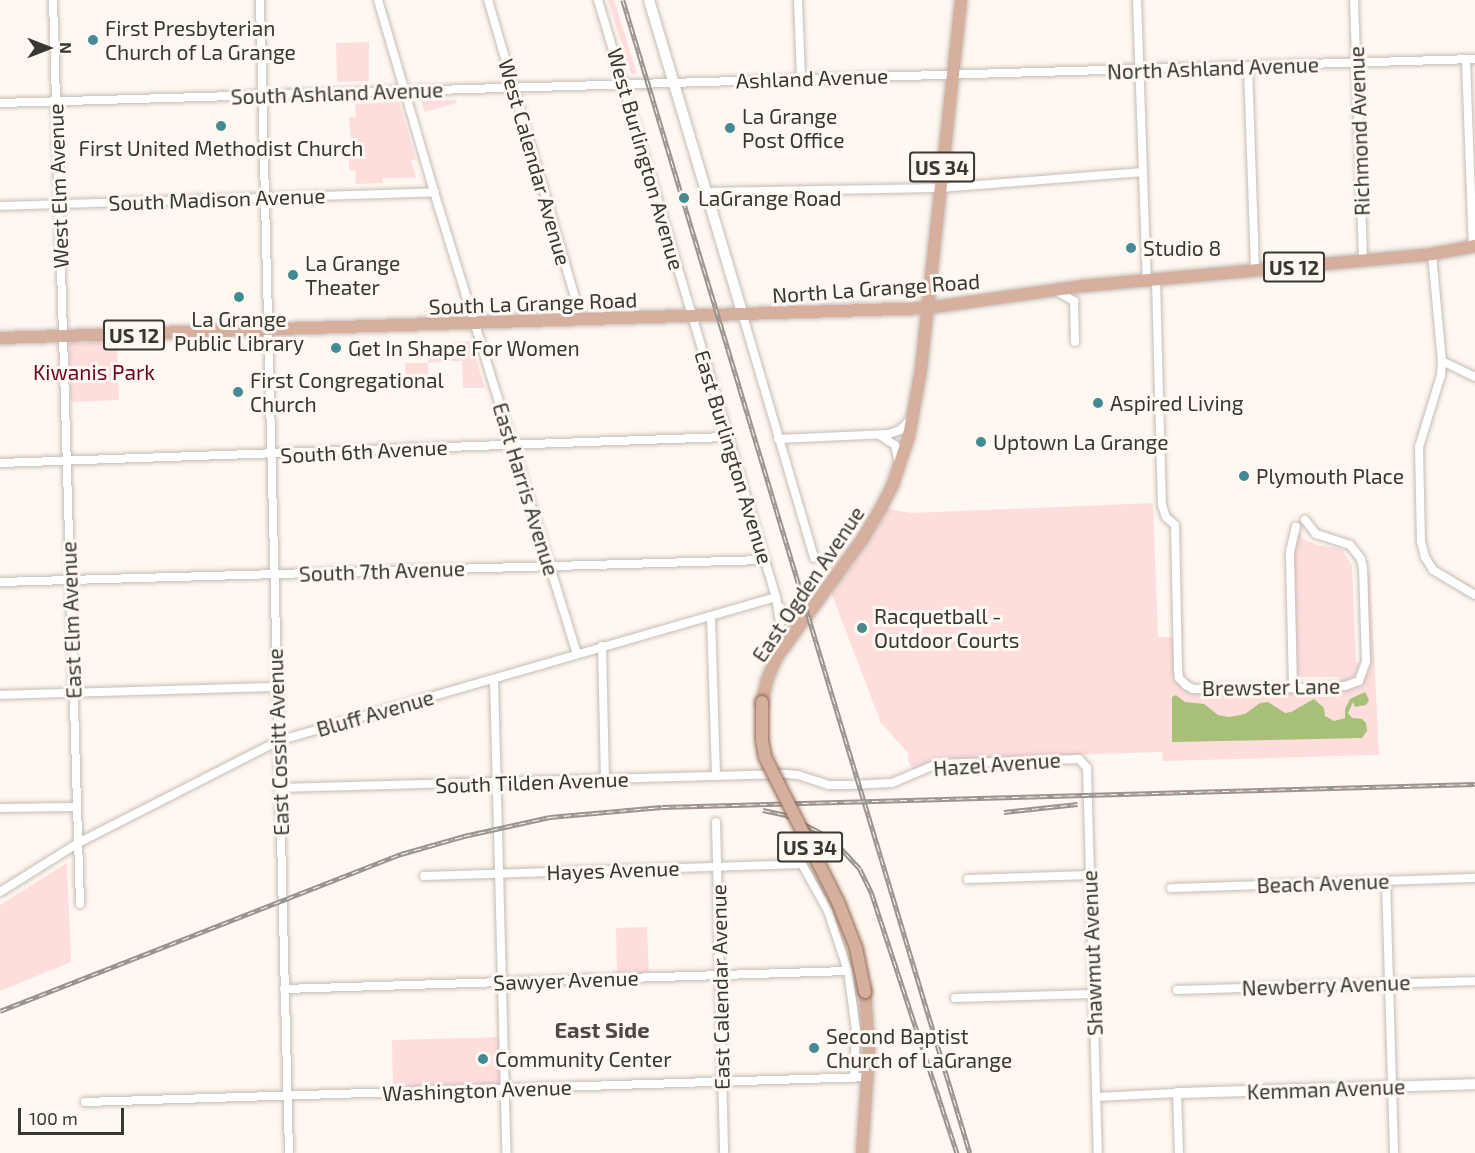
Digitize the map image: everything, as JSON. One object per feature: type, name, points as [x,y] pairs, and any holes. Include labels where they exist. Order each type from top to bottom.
[{"type":"main road","name":"US 34","points":[[927,308],[961,0]]},
{"type":"main road","name":"US 12","points":[[1051,291],[1083,286],[1432,254],[1474,247]]},
{"type":"main road","name":"North La Grange Road","points":[[743,316],[927,308],[1051,291]]},
{"type":"main road","name":"East Ogden Avenue","points":[[862,1153],[868,1072],[868,1009],[853,940],[838,902],[765,757],[762,740],[762,702],[767,680],[777,657],[875,519],[900,466],[914,416],[927,308]]},
{"type":"main road","name":"South La Grange Road","points":[[0,338],[743,316]]},
{"type":"street","name":"West Elm Avenue","points":[[53,0],[63,337]]},
{"type":"street","name":"East Cossitt Avenue","points":[[260,0],[289,1153]]},
{"type":"street","name":"East Harris Avenue","points":[[378,0],[577,654]]},
{"type":"street","name":"West Calendar Avenue","points":[[488,0],[578,307],[578,313],[571,321]]},
{"type":"street","name":"West Burlington Avenue","points":[[598,0],[692,317]]},
{"type":"street","points":[[649,0],[814,558]]},
{"type":"street","points":[[798,0],[801,78]]},
{"type":"street","points":[[1137,0],[1143,172],[1151,280]]},
{"type":"street","name":"Richmond Avenue","points":[[1354,0],[1363,261]]},
{"type":"street","points":[[1471,60],[1474,247]]},
{"type":"street","name":"North Ashland Avenue","points":[[951,75],[1471,60]]},
{"type":"street","points":[[1248,67],[1255,270]]},
{"type":"street","name":"Ashland Avenue","points":[[674,82],[951,75]]},
{"type":"street","name":"South Ashland Avenue","points":[[0,103],[674,82]]},
{"type":"street","points":[[706,192],[940,188],[1143,172]]},
{"type":"street","name":"South Madison Avenue","points":[[0,206],[435,192]]},
{"type":"street","points":[[1432,254],[1442,361],[1441,375],[1419,443],[1421,541],[1425,556],[1433,570],[1475,596]]},
{"type":"street","name":"Brewster Lane","points":[[1151,280],[1162,505],[1166,517],[1175,525],[1179,678],[1193,689],[1293,688],[1353,685],[1359,681],[1366,662],[1361,559],[1350,545],[1342,540],[1316,534],[1305,520]]},
{"type":"street","points":[[1051,291],[1074,301],[1075,342]]},
{"type":"street","name":"East Burlington Avenue","points":[[692,317],[776,597],[780,623],[777,657]]},
{"type":"street","name":"East Elm Avenue","points":[[63,337],[80,903]]},
{"type":"street","points":[[1442,361],[1475,377]]},
{"type":"street","points":[[778,439],[879,435],[898,430],[914,416]]},
{"type":"street","points":[[879,435],[895,445],[900,466]]},
{"type":"street","name":"South 6th Avenue","points":[[0,463],[728,438]]},
{"type":"street","points":[[1293,688],[1290,552],[1296,527]]},
{"type":"street","name":"South 7th Avenue","points":[[0,582],[765,560]]},
{"type":"street","name":"East Burlington Avenue","points":[[776,597],[789,620],[804,619]]},
{"type":"street","name":"Bluff Avenue","points":[[0,892],[78,843],[278,741],[776,597]]},
{"type":"street","points":[[711,616],[716,776]]},
{"type":"street","points":[[602,646],[605,780]]},
{"type":"street","points":[[495,679],[506,1153]]},
{"type":"street","points":[[0,695],[277,687]]},
{"type":"street","name":"Hazel Avenue","points":[[784,774],[798,775],[828,785],[892,783],[937,764],[1075,759]]},
{"type":"street","name":"Shawmut Avenue","points":[[1075,759],[1082,761],[1087,768],[1098,1153]]},
{"type":"street","name":"South Tilden Avenue","points":[[279,788],[784,774]]},
{"type":"street","points":[[0,808],[76,807]]},
{"type":"street","name":"East Calendar Avenue","points":[[717,822],[724,1153]]},
{"type":"street","name":"Hayes Avenue","points":[[424,876],[802,864],[834,926],[848,971]]},
{"type":"street","points":[[968,879],[1089,875]]},
{"type":"street","name":"Beach Avenue","points":[[1171,888],[1475,878]]},
{"type":"street","points":[[1386,881],[1394,1153]]},
{"type":"street","points":[[848,971],[856,1030],[854,1078]]},
{"type":"street","name":"Sawyer Avenue","points":[[285,989],[848,971]]},
{"type":"street","name":"Newberry Avenue","points":[[1177,990],[1475,981]]},
{"type":"street","points":[[955,998],[1093,994]]},
{"type":"street","name":"Washington Avenue","points":[[85,1102],[854,1078],[868,1072]]},
{"type":"street","name":"Kemman Avenue","points":[[1177,1093],[1475,1084]]},
{"type":"street","points":[[1097,1096],[1177,1093],[1179,1153]]},
{"type":"green space","points":[[608,0],[614,0],[637,74],[631,74]]},
{"type":"green space","points":[[369,42],[369,81],[337,82],[336,43]]},
{"type":"green space","points":[[456,100],[457,103],[425,112],[421,101]]},
{"type":"green space","points":[[399,102],[416,159],[411,161],[416,178],[382,178],[383,183],[356,184],[355,170],[349,170],[349,151],[352,151],[349,117],[356,117],[355,104]]},
{"type":"green space","name":"Kiwanis Park","points":[[117,341],[119,400],[71,402],[69,343]]},
{"type":"green space","points":[[470,341],[485,388],[463,388],[462,361],[450,361],[449,342]]},
{"type":"green space","points":[[442,342],[442,362],[428,363],[428,343]]},
{"type":"green space","points":[[405,363],[428,363],[429,384],[406,384]]},
{"type":"green space","points":[[1153,503],[1158,637],[1173,637],[1175,679],[1189,692],[1203,694],[1344,690],[1355,687],[1363,680],[1369,667],[1367,573],[1370,573],[1379,755],[1163,761],[1162,752],[951,759],[934,761],[913,769],[908,761],[908,753],[881,723],[829,587],[883,508],[911,513]]},
{"type":"green space","points":[[1300,532],[1303,539],[1317,545],[1342,549],[1352,566],[1356,662],[1361,663],[1353,679],[1344,682],[1341,682],[1339,677],[1297,677],[1293,553],[1295,540]]},
{"type":"green space","points":[[67,863],[71,962],[0,991],[0,905]]},
{"type":"green space","points":[[647,927],[649,975],[617,976],[616,928]]},
{"type":"green space","points":[[502,1037],[504,1088],[393,1092],[392,1040]]},
{"type":"shaded area","points":[[1365,692],[1369,700],[1366,705],[1355,707],[1353,702],[1348,713],[1352,718],[1362,719],[1366,723],[1367,731],[1362,738],[1172,742],[1172,697],[1176,695],[1185,702],[1204,704],[1218,715],[1229,717],[1245,714],[1260,703],[1268,702],[1285,713],[1291,712],[1314,699],[1324,708],[1325,716],[1334,721],[1345,718],[1345,709],[1350,699]]},
{"type":"railway","points":[[623,0],[970,1153]]},
{"type":"railway","points":[[0,1011],[401,854],[464,836],[550,817],[662,807],[1475,784]]},
{"type":"railway","points":[[1004,812],[1078,804]]},
{"type":"railway","points":[[763,810],[786,815],[818,831],[836,843],[860,869],[872,894],[957,1153]]},
{"type":"place","name":"First Presbyterian Church of La Grange","points":[[93,40]]},
{"type":"place","name":"First United Methodist Church","points":[[221,126]]},
{"type":"place","name":"La Grange Post Office","points":[[730,128]]},
{"type":"place","name":"LaGrange Road","points":[[684,198]]},
{"type":"place","name":"Studio 8","points":[[1131,248]]},
{"type":"place","name":"La Grange Theater","points":[[293,275]]},
{"type":"place","name":"La Grange Public Library","points":[[239,297]]},
{"type":"place","name":"Get In Shape For Women","points":[[336,348]]},
{"type":"place","name":"First Congregational Church","points":[[238,392]]},
{"type":"place","name":"Aspired Living","points":[[1098,403]]},
{"type":"place","name":"Uptown La Grange","points":[[981,442]]},
{"type":"place","name":"Plymouth Place","points":[[1244,476]]},
{"type":"place","name":"Racquetball - Outdoor Courts","points":[[862,628]]},
{"type":"place","name":"Second Baptist Church of LaGrange","points":[[814,1048]]},
{"type":"place","name":"Community Center","points":[[483,1059]]},
{"type":"district","name":"East Side","points":[[602,1030]]}]
